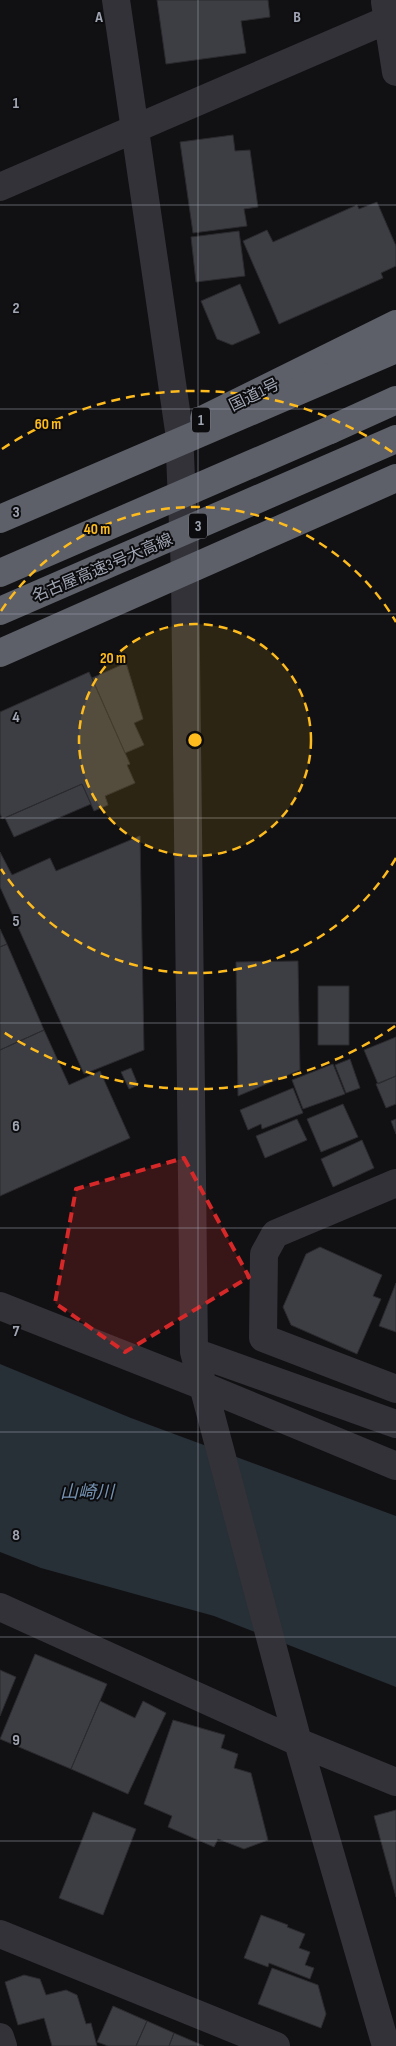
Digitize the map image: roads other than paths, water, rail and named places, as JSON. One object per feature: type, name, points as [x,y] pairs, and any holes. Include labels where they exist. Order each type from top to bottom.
[{"type":"highway","name":"国道1号","points":[[0,506],[179,431],[396,324]]},
{"type":"highway","points":[[0,519],[396,349]]},
{"type":"highway","points":[[0,573],[396,400]]},
{"type":"highway","name":"名古屋高速3号大高線","points":[[0,611],[396,439]]},
{"type":"highway","points":[[0,653],[396,478]]},
{"type":"street","points":[[116,0],[179,431],[185,572],[194,1352],[295,1732],[386,2046]]},
{"type":"street","points":[[0,187],[135,129],[390,12],[396,72]]},
{"type":"street","points":[[396,1183],[274,1234],[264,1254],[263,1338],[396,1389]]},
{"type":"street","points":[[0,1306],[205,1396],[396,1466]]},
{"type":"street","points":[[194,1352],[396,1424]]},
{"type":"street","points":[[0,1606],[295,1732],[396,1782]]},
{"type":"street","points":[[0,1934],[276,2046]]},
{"type":"street","points":[[0,2037],[3,2046]]},
{"type":"water","name":"山崎川","points":[[0,1364],[131,1418],[396,1516],[396,1687],[214,1616],[41,1568],[0,1552]]}]
